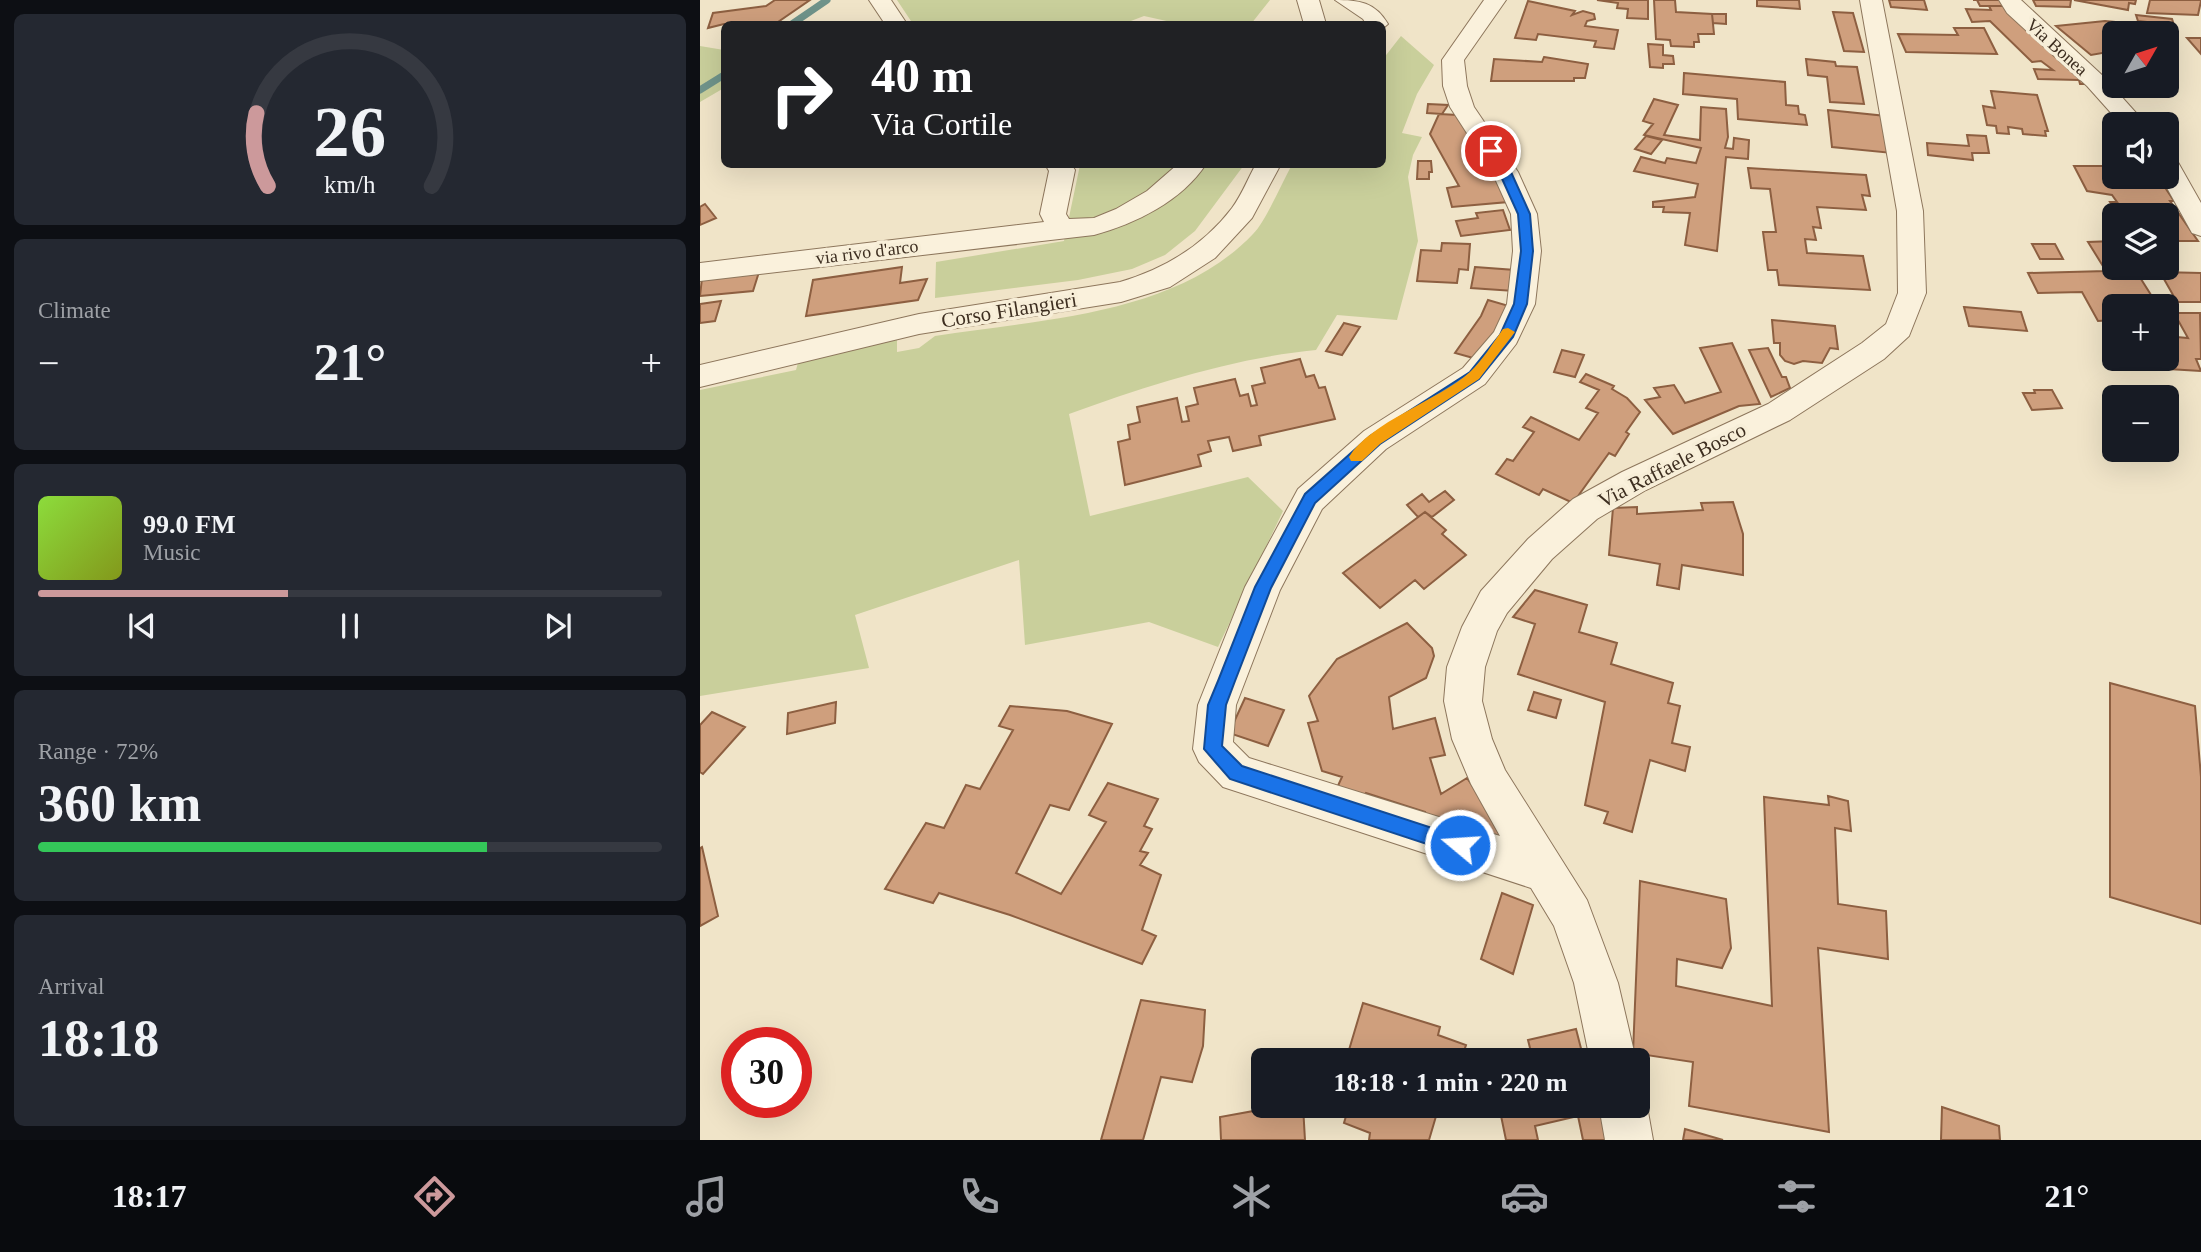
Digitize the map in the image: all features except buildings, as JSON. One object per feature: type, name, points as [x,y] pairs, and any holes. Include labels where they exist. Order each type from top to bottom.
[{"type":"street","points":[[880,0],[895,21]]},
{"type":"street","points":[[1308,0],[1314,21]]},
{"type":"street","points":[[1346,0],[1375,17]]},
{"type":"street","points":[[1495,0],[1453,60],[1455,86],[1462,107],[1505,172],[1524,214],[1527,251],[1521,304],[1506,337],[1475,376],[1375,440],[1310,499],[1263,587],[1217,705],[1213,749],[1237,773],[1548,872]]},
{"type":"street","name":"Via Raffaele Bosco","points":[[1610,1048],[1596,983],[1572,915],[1548,872],[1491,784],[1472,739],[1463,701],[1466,667],[1480,627],[1494,603],[1540,549],[1585,509],[1634,481],[1779,412],[1873,351],[1899,329],[1912,293],[1910,211],[1871,0]]},
{"type":"street","name":"Via Bonea","points":[[2010,0],[2015,8],[2095,81],[2123,112]]},
{"type":"street","points":[[1047,231],[1053,214],[1060,168]]},
{"type":"street","name":"via rivo d'arco","points":[[700,272],[1092,228],[1138,209],[1189,168]]},
{"type":"street","name":"Corso Filangieri","points":[[700,376],[919,324],[1121,292],[1160,280],[1205,253],[1243,212],[1267,168]]},
{"type":"street","points":[[2179,186],[2201,227]]},
{"type":"street","points":[[1625,1118],[1629,1140]]},
{"type":"green space","points":[[897,0],[1270,0],[1253,21],[1166,21],[1144,16],[1131,21],[911,21]]},
{"type":"green space","points":[[1401,36],[1434,65],[1417,94],[1402,133],[1422,137],[1413,155],[1408,177],[1418,241],[1397,320],[1337,315],[1316,350],[1254,359],[1191,374],[1069,414],[1090,516],[1248,477],[1283,511],[1218,647],[1149,622],[1025,645],[1019,560],[855,615],[869,668],[700,696],[700,390],[796,370],[799,359],[897,340],[897,352],[919,348],[935,336],[1061,318],[1104,309],[1146,298],[1185,282],[1221,261],[1253,234],[1290,168],[1386,168],[1386,55]]},
{"type":"green space","points":[[700,46],[721,50],[721,90],[700,102]]},
{"type":"green space","points":[[1079,168],[1242,168],[1195,231],[1165,255],[1132,269],[1078,280],[935,298],[936,262],[1064,241]]},
{"type":"waterway","points":[[796,21],[827,0]]},
{"type":"waterway","points":[[700,90],[721,77]]},
{"type":"slow traffic","points":[[1356,457],[1375,440],[1475,376],[1508,332]]},
{"type":"route","points":[[1460,845],[1237,773],[1213,749],[1217,705],[1226,681],[1263,587],[1310,499],[1375,440],[1475,376],[1506,337],[1521,304],[1527,251],[1524,214],[1505,172],[1491,151]]}]
